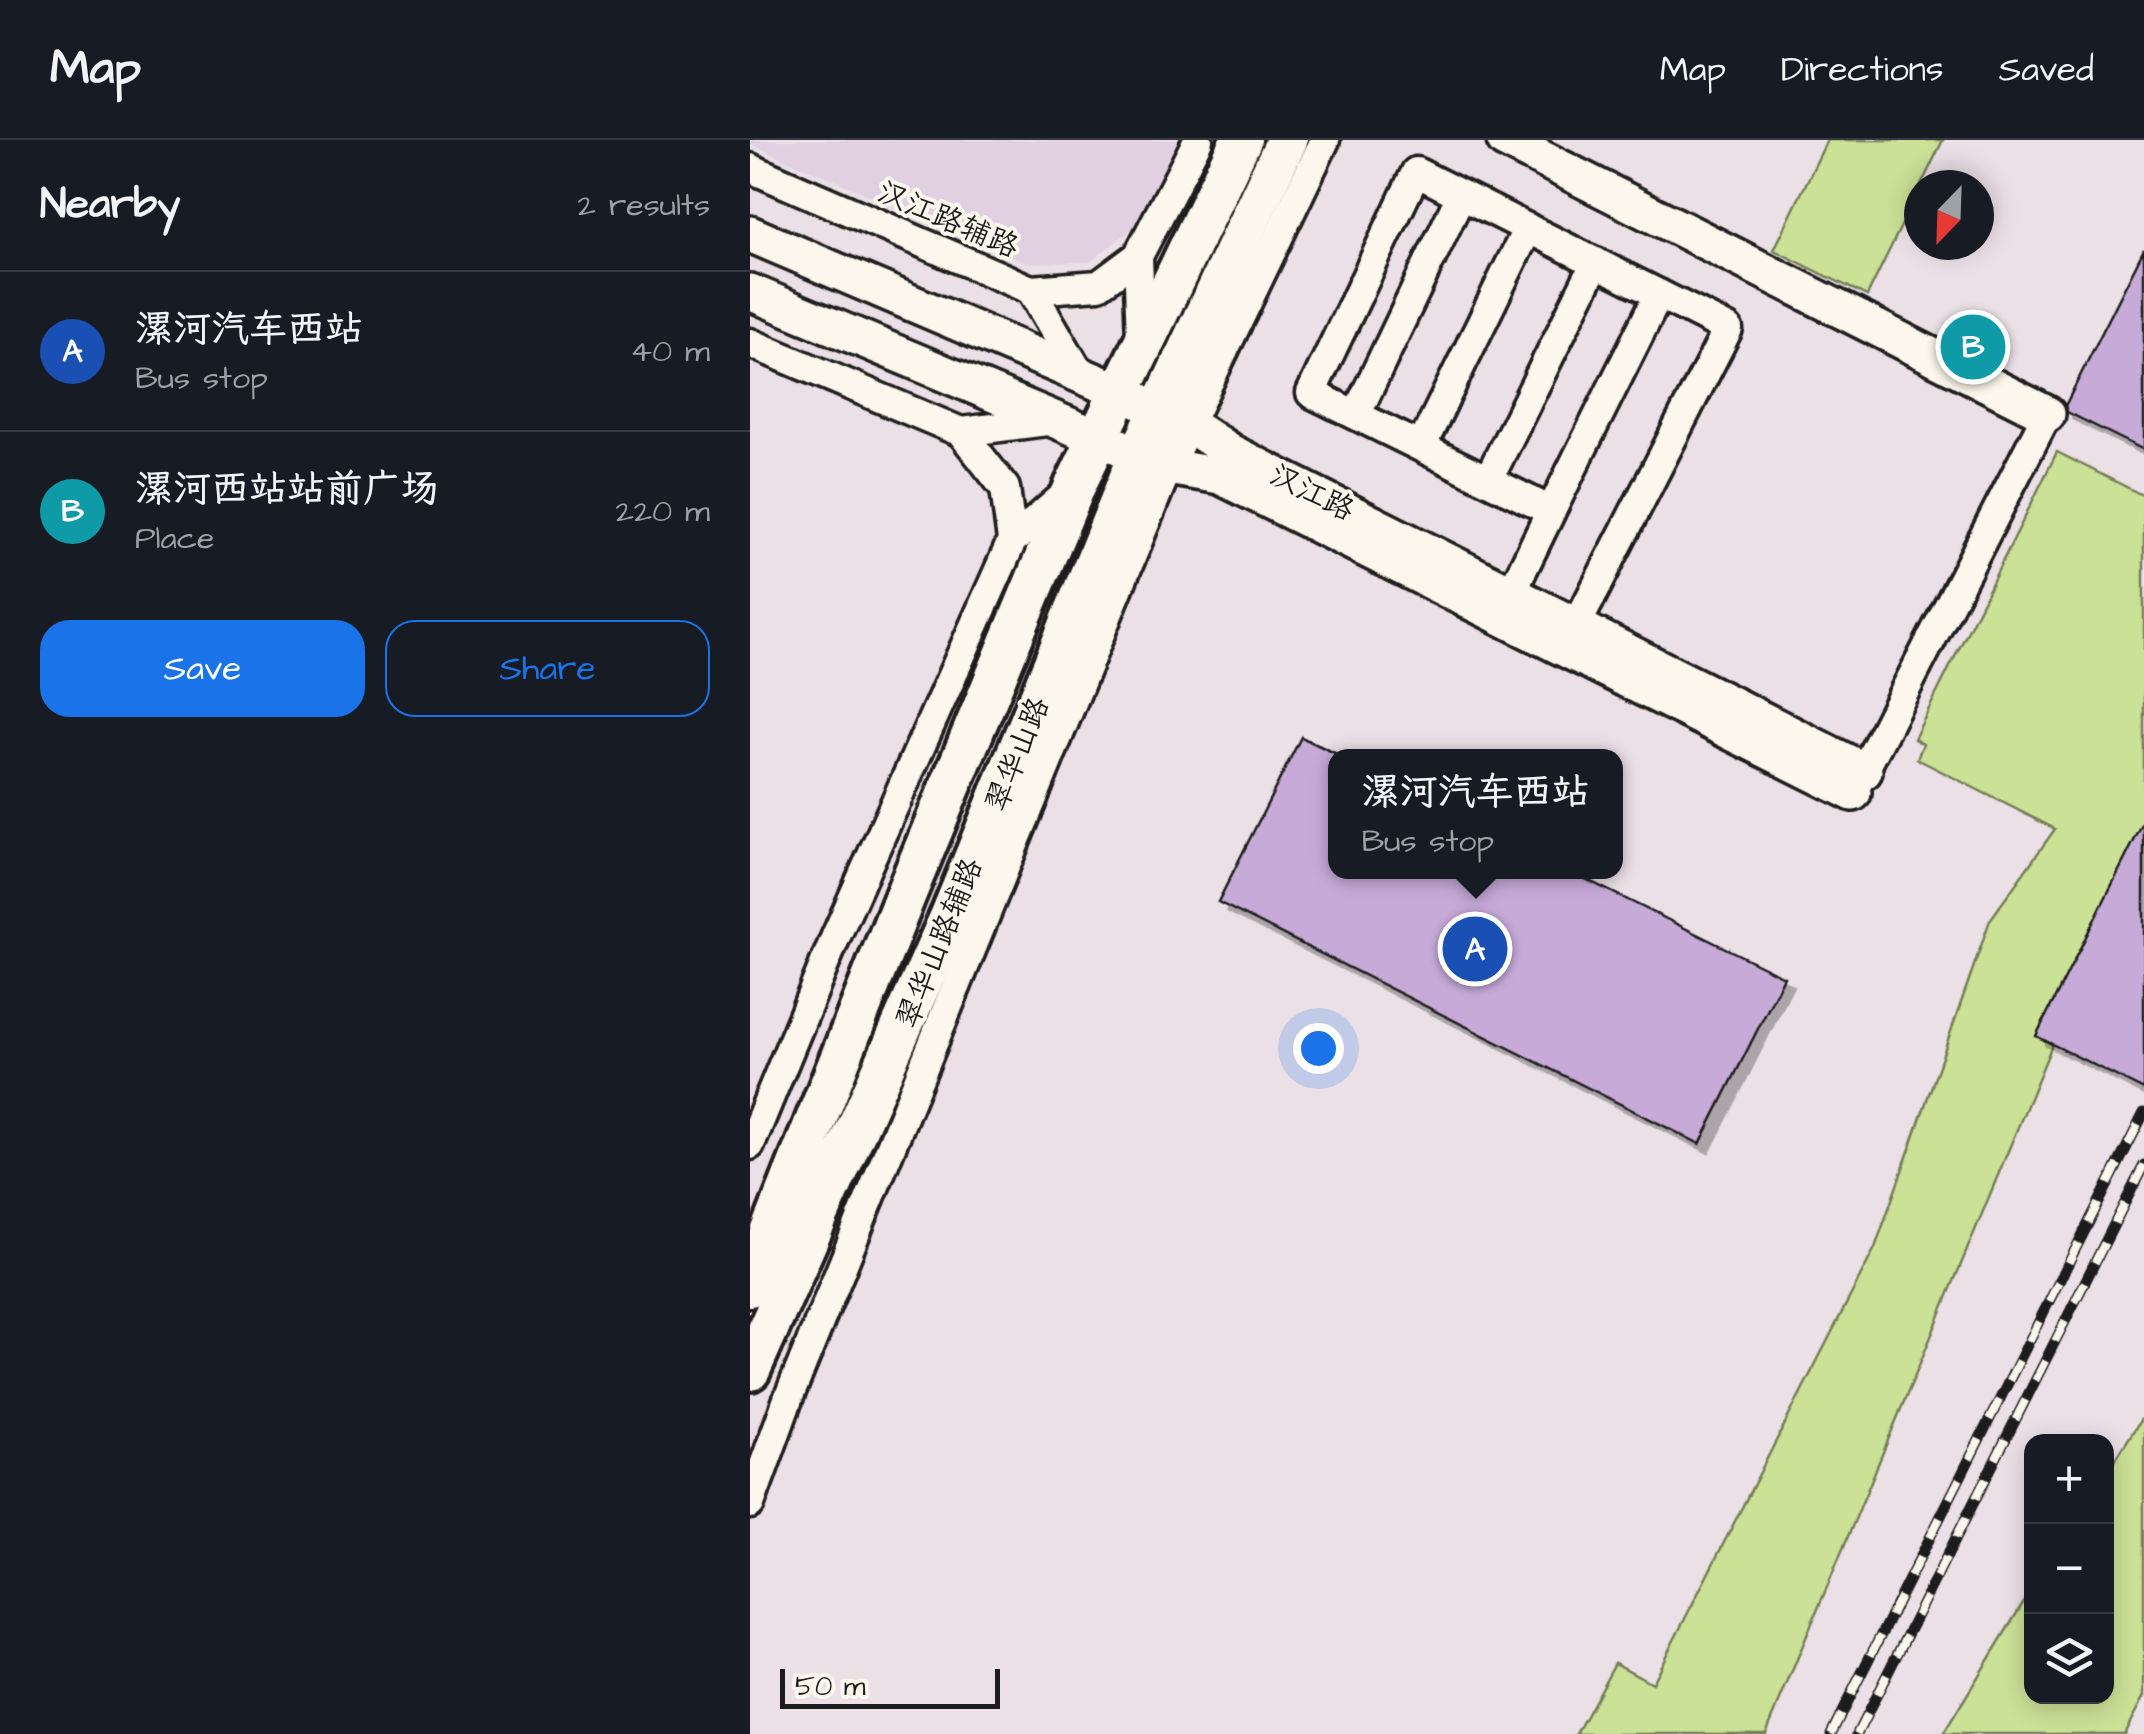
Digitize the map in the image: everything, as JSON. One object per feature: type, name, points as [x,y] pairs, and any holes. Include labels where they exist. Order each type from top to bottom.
[{"type":"main road","name":"翠华山路","points":[[750,1286],[1075,486],[1241,140]]},
{"type":"main road","name":"翠华山路","points":[[750,1370],[1174,417],[1287,140]]},
{"type":"street","points":[[1031,290],[1099,285],[1138,256],[1198,140]]},
{"type":"street","points":[[1174,417],[1325,140]]},
{"type":"street","points":[[1505,140],[2048,414],[1859,782]]},
{"type":"street","name":"汉江路辅路","points":[[750,168],[1031,290],[1080,374]]},
{"type":"street","points":[[1551,511],[1310,393],[1416,172],[1728,329],[1571,636]]},
{"type":"street","points":[[1356,416],[1462,195]]},
{"type":"street","points":[[1421,448],[1528,228]]},
{"type":"street","name":"汉江路","points":[[750,234],[1174,417],[1232,453],[1506,603],[1859,782]]},
{"type":"street","points":[[1138,256],[1141,345]]},
{"type":"street","points":[[1488,480],[1596,262]]},
{"type":"street","name":"汉江路","points":[[750,292],[1153,461],[1220,476],[1506,603]]},
{"type":"street","points":[[1506,603],[1659,294]]},
{"type":"street","points":[[750,342],[961,432],[1006,488],[1012,541]]},
{"type":"street","points":[[961,432],[1060,420]]},
{"type":"street","name":"翠华山路辅路","points":[[750,1504],[1153,461]]},
{"type":"street","points":[[750,1145],[836,936],[1012,541],[1075,486]]},
{"type":"shaded area","points":[[750,140],[1178,140],[1133,228],[1090,262],[1028,263],[750,144]]},
{"type":"green space","points":[[1827,140],[1943,140],[1928,170],[1904,170],[1904,220],[1867,296],[1774,250]]},
{"type":"green space","points":[[2057,452],[2144,496],[2144,844],[2101,927],[1766,1734],[1576,1734],[1615,1663],[1652,1683],[1875,1248],[1990,920],[2055,829],[1917,759],[1923,744],[1914,739]]},
{"type":"green space","points":[[2144,1414],[2144,1696],[2124,1734],[1943,1734],[2024,1601],[2024,1704],[2114,1704],[2114,1462]]},
{"type":"building","points":[[2144,249],[2144,450],[2063,410]]},
{"type":"building","points":[[1301,737],[1328,750],[1328,879],[1585,879],[1784,977],[1700,1144],[1218,902]]},
{"type":"building","points":[[2144,821],[2144,1090],[2036,1036]]},
{"type":"railway","points":[[1831,1734],[2144,1113]]},
{"type":"railway","points":[[1857,1734],[2144,1165]]},
{"type":"place","name":"漯河西站站前广场","points":[[1973,347]]},
{"type":"place","name":"漯河汽车西站","points":[[1475,949]]}]
